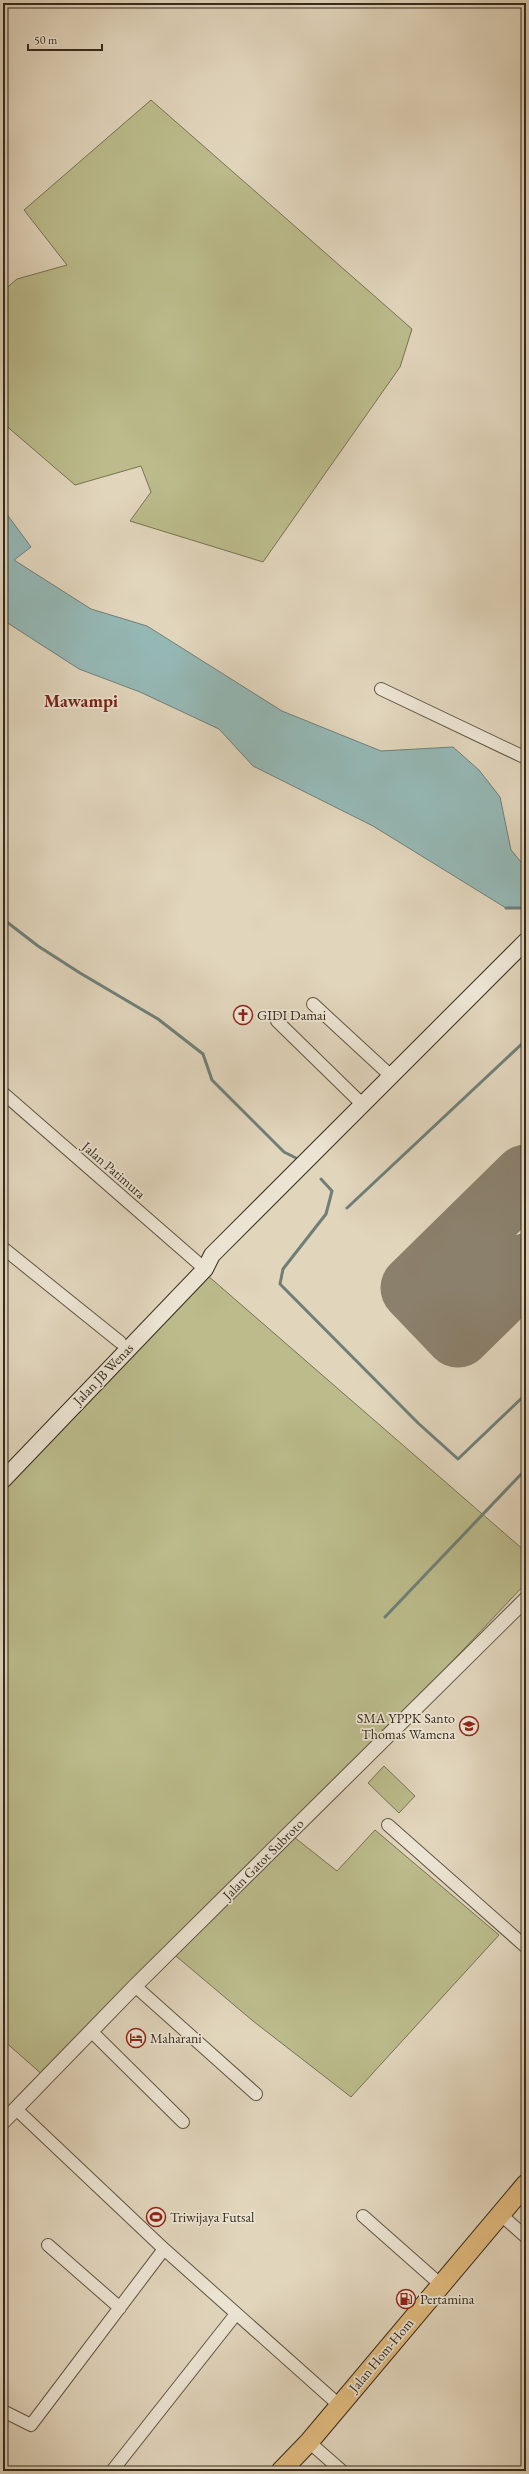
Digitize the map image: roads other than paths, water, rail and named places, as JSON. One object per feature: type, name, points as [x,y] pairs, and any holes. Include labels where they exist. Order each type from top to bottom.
[{"type":"highway","name":"Jalan Hom-Hom","points":[[281,2471],[309,2442],[440,2284],[526,2184]]},
{"type":"main road","points":[[204,1262],[363,1105],[526,940]]},
{"type":"main road","name":"Jalan JB Wenas","points":[[3,1466],[120,1342],[204,1262]]},
{"type":"main road","name":"Jalan JB Wenas","points":[[3,1480],[204,1262]]},
{"type":"street","points":[[381,688],[526,758]]},
{"type":"street","points":[[313,1004],[391,1076]]},
{"type":"street","points":[[277,1021],[363,1105]]},
{"type":"street","name":"Jalan Patimura","points":[[3,1093],[204,1262]]},
{"type":"street","points":[[3,1248],[120,1342]]},
{"type":"street","name":"Jalan Gatot Subroto","points":[[3,2122],[135,1986],[526,1600]]},
{"type":"street","points":[[388,1825],[526,1947]]},
{"type":"street","points":[[135,1986],[256,2094]]},
{"type":"street","points":[[91,2031],[183,2122]]},
{"type":"street","points":[[16,2109],[164,2249],[339,2406]]},
{"type":"street","points":[[500,2214],[526,2237]]},
{"type":"street","points":[[363,2216],[440,2284]]},
{"type":"street","points":[[48,2245],[120,2308]]},
{"type":"street","points":[[3,2411],[31,2425],[164,2249]]},
{"type":"street","points":[[112,2471],[236,2314]]},
{"type":"street","points":[[309,2442],[342,2471]]},
{"type":"water","points":[[3,509],[31,547],[14,560],[91,609],[147,626],[282,711],[381,751],[453,747],[479,770],[500,797],[511,850],[526,868],[526,908],[506,908],[373,826],[253,766],[219,729],[140,692],[79,669],[3,620],[3,556],[7,556],[3,552]]},
{"type":"waterway","points":[[506,908],[526,908]]},
{"type":"waterway","points":[[3,919],[38,946],[80,973],[158,1019],[203,1054],[212,1080],[284,1152],[298,1159]]},
{"type":"waterway","points":[[347,1208],[526,1040]]},
{"type":"waterway","points":[[321,1179],[332,1191],[326,1214],[283,1269],[280,1284],[418,1423],[458,1459],[526,1394]]},
{"type":"waterway","points":[[385,1617],[526,1469]]},
{"type":"place","name":"GIDI Damai","points":[[243,1015]]},
{"type":"place","name":"SMA YPPK Santo Thomas Wamena","points":[[469,1726]]},
{"type":"place","name":"Maharani","points":[[136,2038]]},
{"type":"place","name":"Triwijaya Futsal","points":[[156,2217]]},
{"type":"place","name":"Pertamina","points":[[406,2299]]},
{"type":"district","name":"Mawampi","points":[[81,701]]}]
